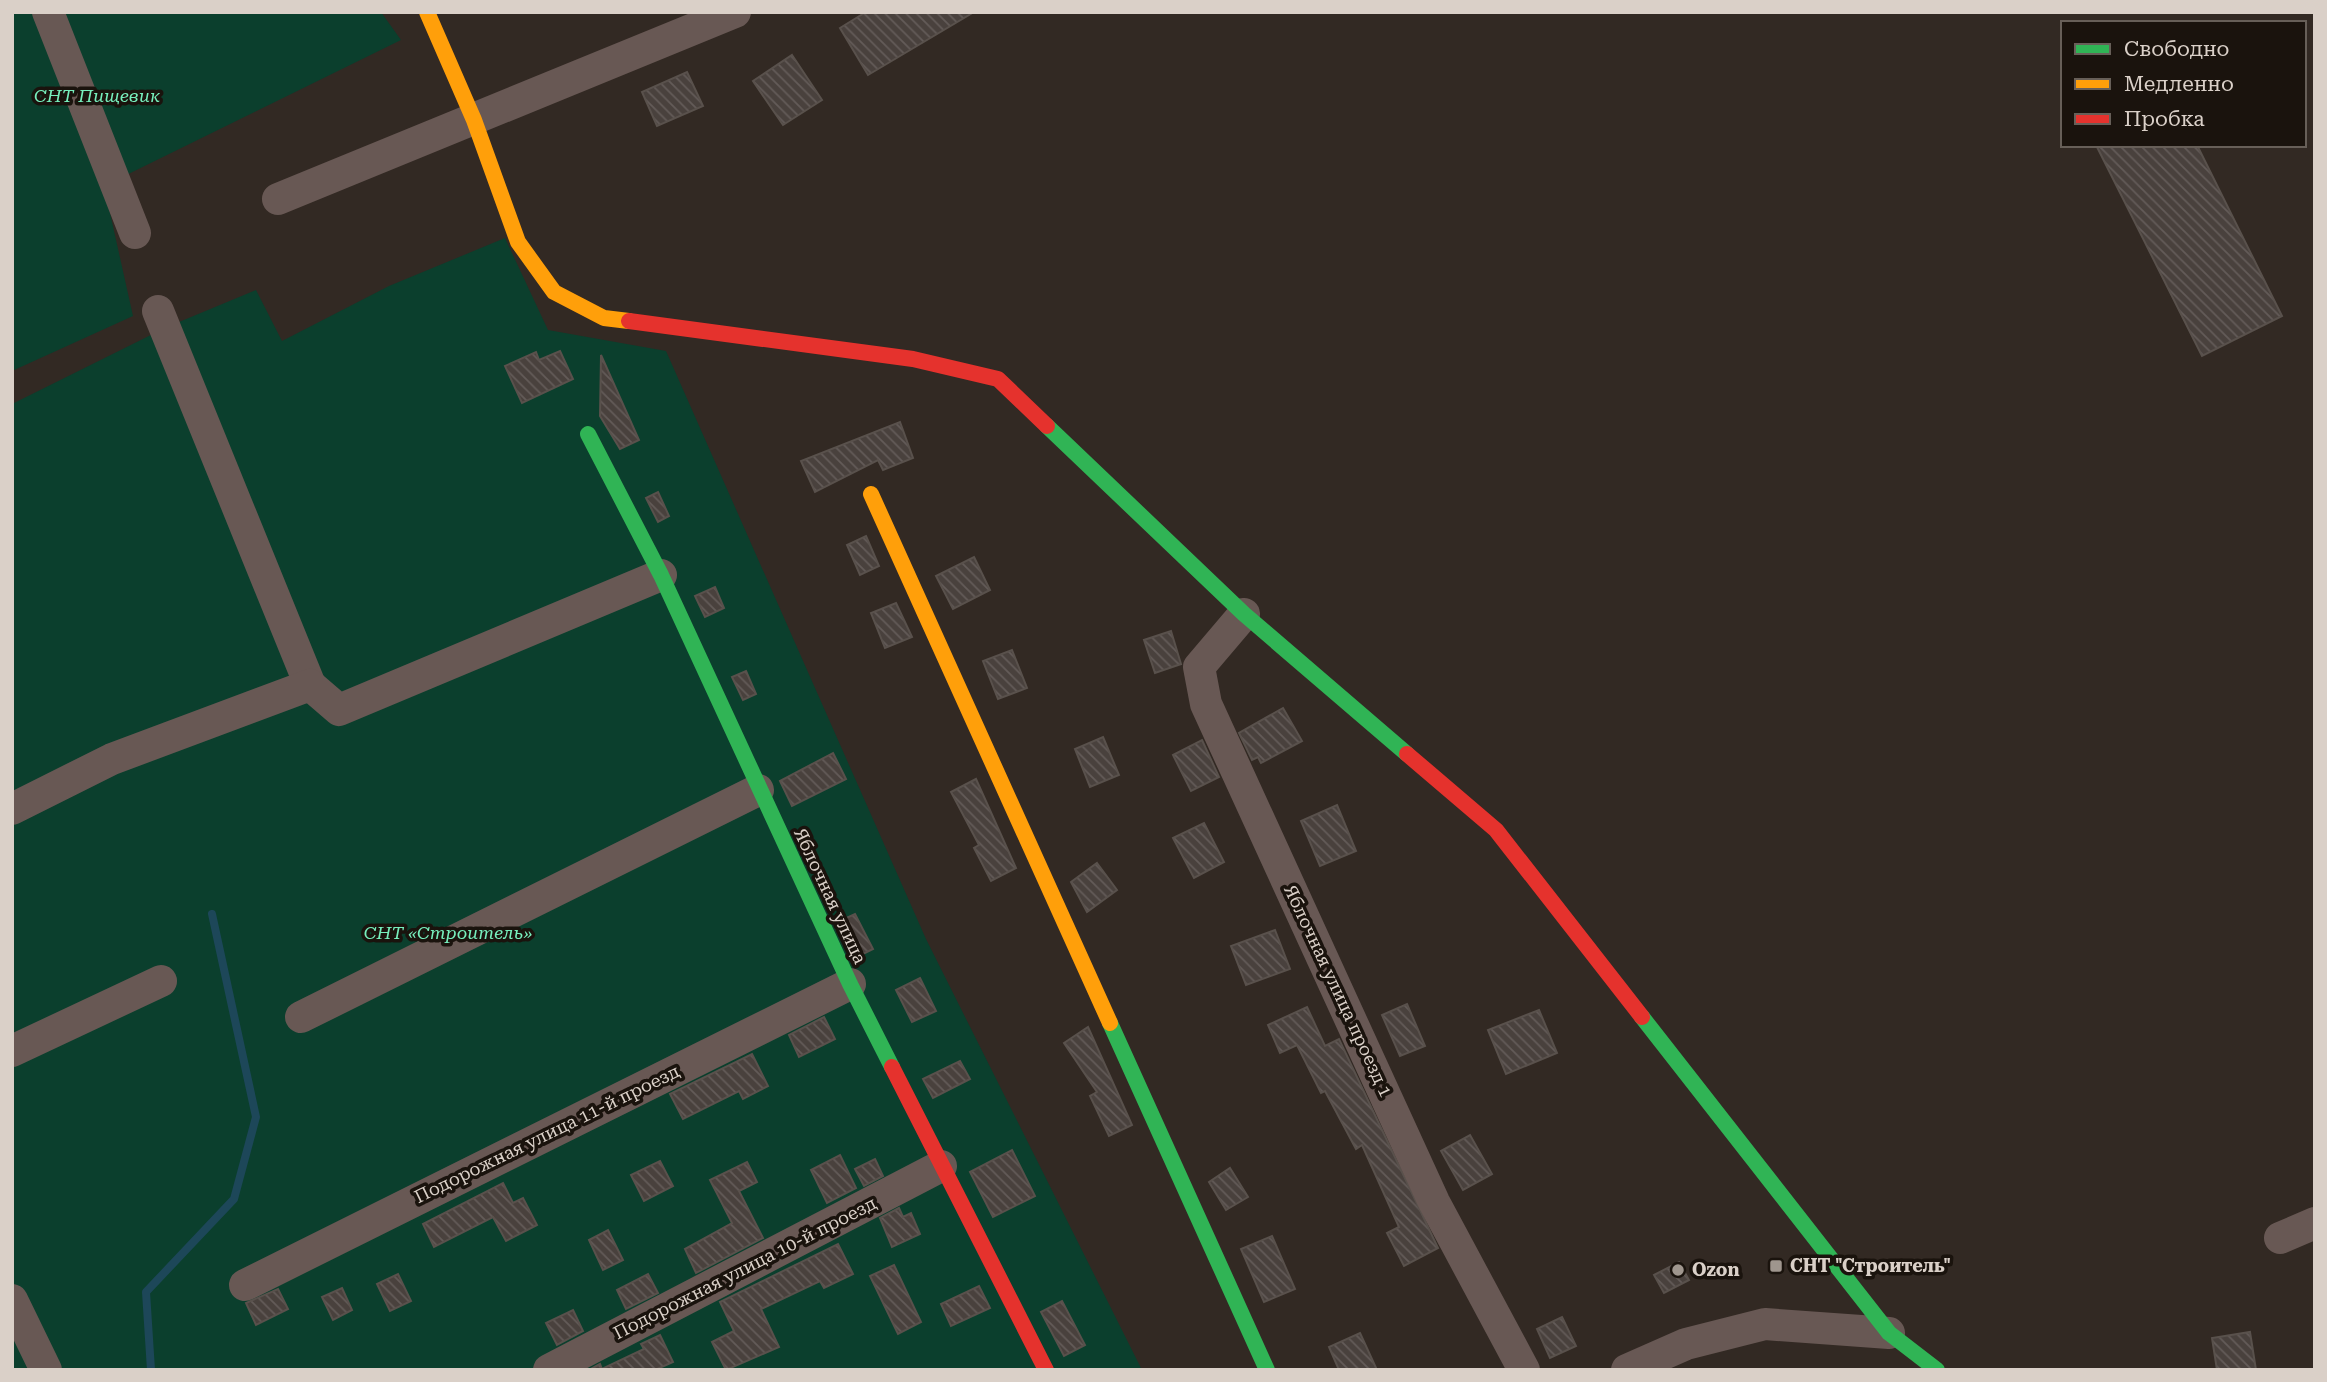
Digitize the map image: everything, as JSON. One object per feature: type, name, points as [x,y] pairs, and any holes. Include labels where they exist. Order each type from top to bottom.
[{"type":"street","points":[[48,12],[135,233]]},
{"type":"street","points":[[427,12],[474,120],[518,242],[554,292],[604,318],[913,359],[998,379],[1244,614],[1496,830],[1889,1333],[1937,1370]]},
{"type":"street","points":[[278,200],[735,12]]},
{"type":"street","points":[[158,311],[310,685],[339,710],[661,575]]},
{"type":"street","name":"Яблочная улица","points":[[588,434],[661,575],[758,790],[850,984],[942,1166],[1039,1368]]},
{"type":"street","points":[[871,494],[1266,1370]]},
{"type":"street","name":"Яблочная улица проезд 1","points":[[1244,614],[1199,667],[1206,704],[1434,1202],[1524,1370]]},
{"type":"street","points":[[12,808],[112,759],[310,685]]},
{"type":"street","points":[[301,1017],[758,790]]},
{"type":"street","points":[[12,1051],[161,981]]},
{"type":"street","name":"Подорожная улица 11-й проезд","points":[[245,1285],[850,984]]},
{"type":"street","name":"Подорожная улица 10-й проезд","points":[[549,1370],[942,1166]]},
{"type":"street","points":[[2280,1238],[2315,1223]]},
{"type":"street","points":[[12,1300],[46,1370]]},
{"type":"street","points":[[1627,1370],[1686,1343],[1765,1324],[1889,1333]]},
{"type":"green space","name":"СНТ Пищевик","points":[[12,12],[381,12],[401,40],[104,186],[133,316],[12,371]]},
{"type":"green space","name":"СНТ «Строитель»","points":[[505,238],[548,330],[666,351],[926,939],[1142,1370],[12,1370],[12,404],[167,327],[256,290],[282,341],[389,286]]},
{"type":"building","points":[[866,12],[974,12],[868,75],[840,28]]},
{"type":"building","points":[[792,55],[822,100],[783,125],[753,81]]},
{"type":"building","points":[[687,72],[703,106],[657,126],[642,92]]},
{"type":"building","points":[[2097,147],[2198,147],[2282,316],[2202,356]]},
{"type":"building","points":[[560,351],[573,379],[522,403],[505,366],[536,352],[539,360]]},
{"type":"building","points":[[601,355],[639,440],[620,449],[600,416]]},
{"type":"building","points":[[900,422],[913,458],[883,470],[878,460],[815,492],[801,461]]},
{"type":"building","points":[[658,492],[669,516],[658,522],[646,498]]},
{"type":"building","points":[[866,536],[879,566],[860,575],[847,545]]},
{"type":"building","points":[[974,557],[990,590],[953,609],[936,576]]},
{"type":"building","points":[[715,587],[724,608],[705,617],[695,596]]},
{"type":"building","points":[[896,603],[912,637],[885,648],[871,613]]},
{"type":"building","points":[[1171,631],[1181,664],[1155,673],[1144,640]]},
{"type":"building","points":[[1012,650],[1027,688],[998,699],[983,661]]},
{"type":"building","points":[[746,671],[756,694],[743,700],[732,677]]},
{"type":"building","points":[[1283,708],[1302,741],[1261,763],[1258,757],[1252,760],[1239,733]]},
{"type":"building","points":[[1103,737],[1119,775],[1090,787],[1075,749]]},
{"type":"building","points":[[1202,740],[1219,777],[1191,791],[1173,755]]},
{"type":"building","points":[[833,753],[846,779],[792,806],[780,781]]},
{"type":"building","points":[[976,779],[1016,868],[991,881],[974,848],[979,845],[951,792]]},
{"type":"building","points":[[1337,805],[1356,851],[1320,866],[1301,821]]},
{"type":"building","points":[[1204,823],[1224,862],[1194,878],[1173,838]]},
{"type":"building","points":[[1097,863],[1117,890],[1087,912],[1071,882]]},
{"type":"building","points":[[855,914],[873,949],[861,955],[844,919]]},
{"type":"building","points":[[1275,930],[1290,969],[1246,985],[1231,946]]},
{"type":"building","points":[[920,978],[936,1011],[912,1022],[896,990]]},
{"type":"building","points":[[1407,1004],[1425,1046],[1400,1056],[1382,1015]]},
{"type":"building","points":[[1307,1007],[1325,1046],[1339,1039],[1438,1248],[1404,1266],[1387,1233],[1399,1227],[1362,1145],[1356,1149],[1325,1091],[1321,1093],[1297,1045],[1280,1053],[1268,1025]]},
{"type":"building","points":[[1539,1010],[1557,1053],[1506,1074],[1488,1030]]},
{"type":"building","points":[[824,1017],[835,1039],[799,1057],[789,1035]]},
{"type":"building","points":[[1088,1027],[1132,1125],[1109,1136],[1090,1096],[1097,1092],[1064,1043]]},
{"type":"building","points":[[752,1054],[768,1086],[743,1099],[739,1091],[683,1119],[670,1094]]},
{"type":"building","points":[[960,1061],[970,1079],[933,1098],[923,1079]]},
{"type":"building","points":[[1470,1135],[1492,1174],[1463,1190],[1441,1151]]},
{"type":"building","points":[[1012,1150],[1035,1196],[993,1217],[970,1172]]},
{"type":"building","points":[[840,1155],[856,1188],[827,1203],[811,1170]]},
{"type":"building","points":[[875,1159],[883,1176],[864,1186],[855,1169]]},
{"type":"building","points":[[660,1161],[673,1186],[644,1201],[631,1175]]},
{"type":"building","points":[[747,1162],[757,1182],[739,1191],[763,1238],[696,1273],[685,1249],[732,1223],[710,1180]]},
{"type":"building","points":[[1230,1168],[1248,1197],[1226,1210],[1209,1182]]},
{"type":"building","points":[[503,1183],[513,1203],[523,1198],[537,1225],[506,1241],[493,1217],[434,1247],[423,1224]]},
{"type":"building","points":[[899,1208],[903,1217],[911,1213],[920,1234],[892,1247],[880,1218]]},
{"type":"building","points":[[608,1230],[623,1260],[603,1270],[589,1240]]},
{"type":"building","points":[[1272,1236],[1295,1289],[1264,1302],[1241,1249]]},
{"type":"building","points":[[838,1244],[853,1274],[824,1288],[820,1281],[761,1309],[779,1347],[726,1370],[712,1342],[734,1331],[720,1302]]},
{"type":"building","points":[[1679,1262],[1689,1280],[1664,1293],[1654,1275]]},
{"type":"building","points":[[894,1265],[921,1322],[898,1334],[870,1276]]},
{"type":"building","points":[[398,1274],[411,1301],[390,1311],[377,1284]]},
{"type":"building","points":[[648,1274],[658,1293],[626,1309],[617,1290]]},
{"type":"building","points":[[979,1286],[990,1308],[951,1326],[941,1304]]},
{"type":"building","points":[[342,1288],[352,1310],[333,1320],[322,1297]]},
{"type":"building","points":[[278,1289],[288,1309],[256,1325],[246,1303]]},
{"type":"building","points":[[1062,1301],[1085,1345],[1064,1356],[1041,1312]]},
{"type":"building","points":[[573,1310],[583,1331],[557,1345],[546,1323]]},
{"type":"building","points":[[1562,1317],[1576,1346],[1550,1358],[1537,1329]]},
{"type":"building","points":[[2250,1332],[2256,1370],[2217,1370],[2212,1338]]},
{"type":"building","points":[[1360,1333],[1377,1370],[1339,1370],[1329,1347]]},
{"type":"building","points":[[660,1335],[673,1362],[655,1370],[589,1370],[600,1364],[602,1369],[644,1349],[641,1344]]},
{"type":"waterway","points":[[151,1370],[146,1292],[234,1199],[256,1117],[212,914]]},
{"type":"traffic: fast","points":[[1047,426],[1244,614],[1407,754]]},
{"type":"traffic: fast","points":[[588,434],[661,575],[850,984],[892,1067]]},
{"type":"traffic: fast","points":[[1642,1017],[1889,1333],[1937,1370]]},
{"type":"traffic: fast","points":[[1110,1023],[1267,1370]]},
{"type":"traffic: slow","points":[[427,12],[474,120],[518,242],[554,292],[604,318],[629,321]]},
{"type":"traffic: slow","points":[[871,494],[1110,1023]]},
{"type":"traffic: jam","points":[[629,321],[913,359],[998,379],[1047,426]]},
{"type":"traffic: jam","points":[[1407,754],[1496,830],[1642,1017]]},
{"type":"traffic: jam","points":[[892,1067],[1046,1370]]},
{"type":"place","name":"СНТ \"Строитель\"","points":[[1776,1266]]},
{"type":"place","name":"Ozon","points":[[1678,1270]]}]
